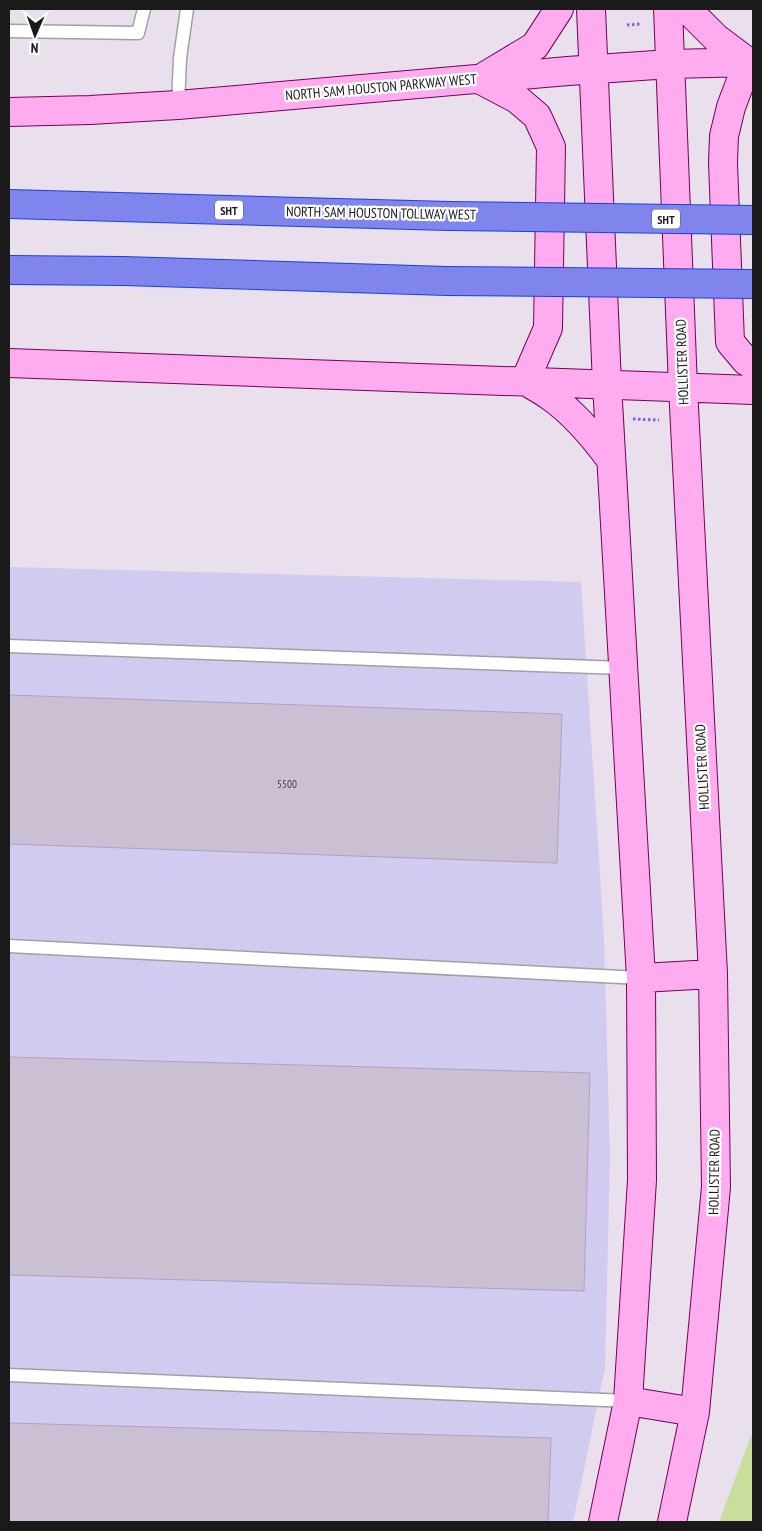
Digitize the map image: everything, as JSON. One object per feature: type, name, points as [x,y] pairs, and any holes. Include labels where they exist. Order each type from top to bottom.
[{"type":"highway","points":[[580,217],[753,202]]},
{"type":"highway","name":"NORTH SAM HOUSTON TOLLWAY WEST","points":[[9,204],[449,216],[753,220]]},
{"type":"highway","points":[[9,270],[123,271],[447,280],[753,284]]},
{"type":"main road","points":[[479,79],[536,46],[559,9]]},
{"type":"main road","points":[[591,9],[606,384],[641,978],[642,1180],[628,1401],[603,1522]]},
{"type":"main road","name":"HOLLISTER ROAD","points":[[668,9],[683,388],[713,974],[716,1187],[695,1412],[672,1522]]},
{"type":"main road","points":[[687,9],[716,38],[751,62],[730,107],[724,136],[723,163],[730,342],[746,361],[753,366]]},
{"type":"main road","name":"NORTH SAM HOUSTON PARKWAY WEST","points":[[9,112],[178,105],[594,69],[670,64],[751,62]]},
{"type":"main road","points":[[479,79],[517,99],[537,116],[551,147],[548,328],[525,381]]},
{"type":"main road","points":[[9,363],[753,390]]},
{"type":"main road","points":[[525,381],[552,398],[575,418],[598,442],[611,460]]},
{"type":"main road","points":[[641,978],[713,974]]},
{"type":"main road","points":[[628,1401],[695,1412]]},
{"type":"lane","points":[[9,31],[138,33],[144,9]]},
{"type":"lane","points":[[178,105],[180,58],[187,9]]},
{"type":"lane","points":[[9,646],[623,668]]},
{"type":"lane","points":[[9,946],[641,978]]},
{"type":"lane","points":[[9,1375],[628,1401]]},
{"type":"path","points":[[626,25],[641,24]]},
{"type":"path","points":[[631,418],[660,420]]},
{"type":"shaded area","points":[[9,567],[581,582],[604,937],[610,1156],[605,1368],[573,1522],[9,1522]]},
{"type":"shaded area","points":[[751,1436],[753,1436],[753,1522],[719,1522]]},
{"type":"building","points":[[9,695],[562,714],[557,863],[9,844]]},
{"type":"building","points":[[9,1057],[590,1073],[584,1291],[9,1275]]},
{"type":"building","points":[[9,1423],[551,1438],[548,1522],[9,1522]]}]
